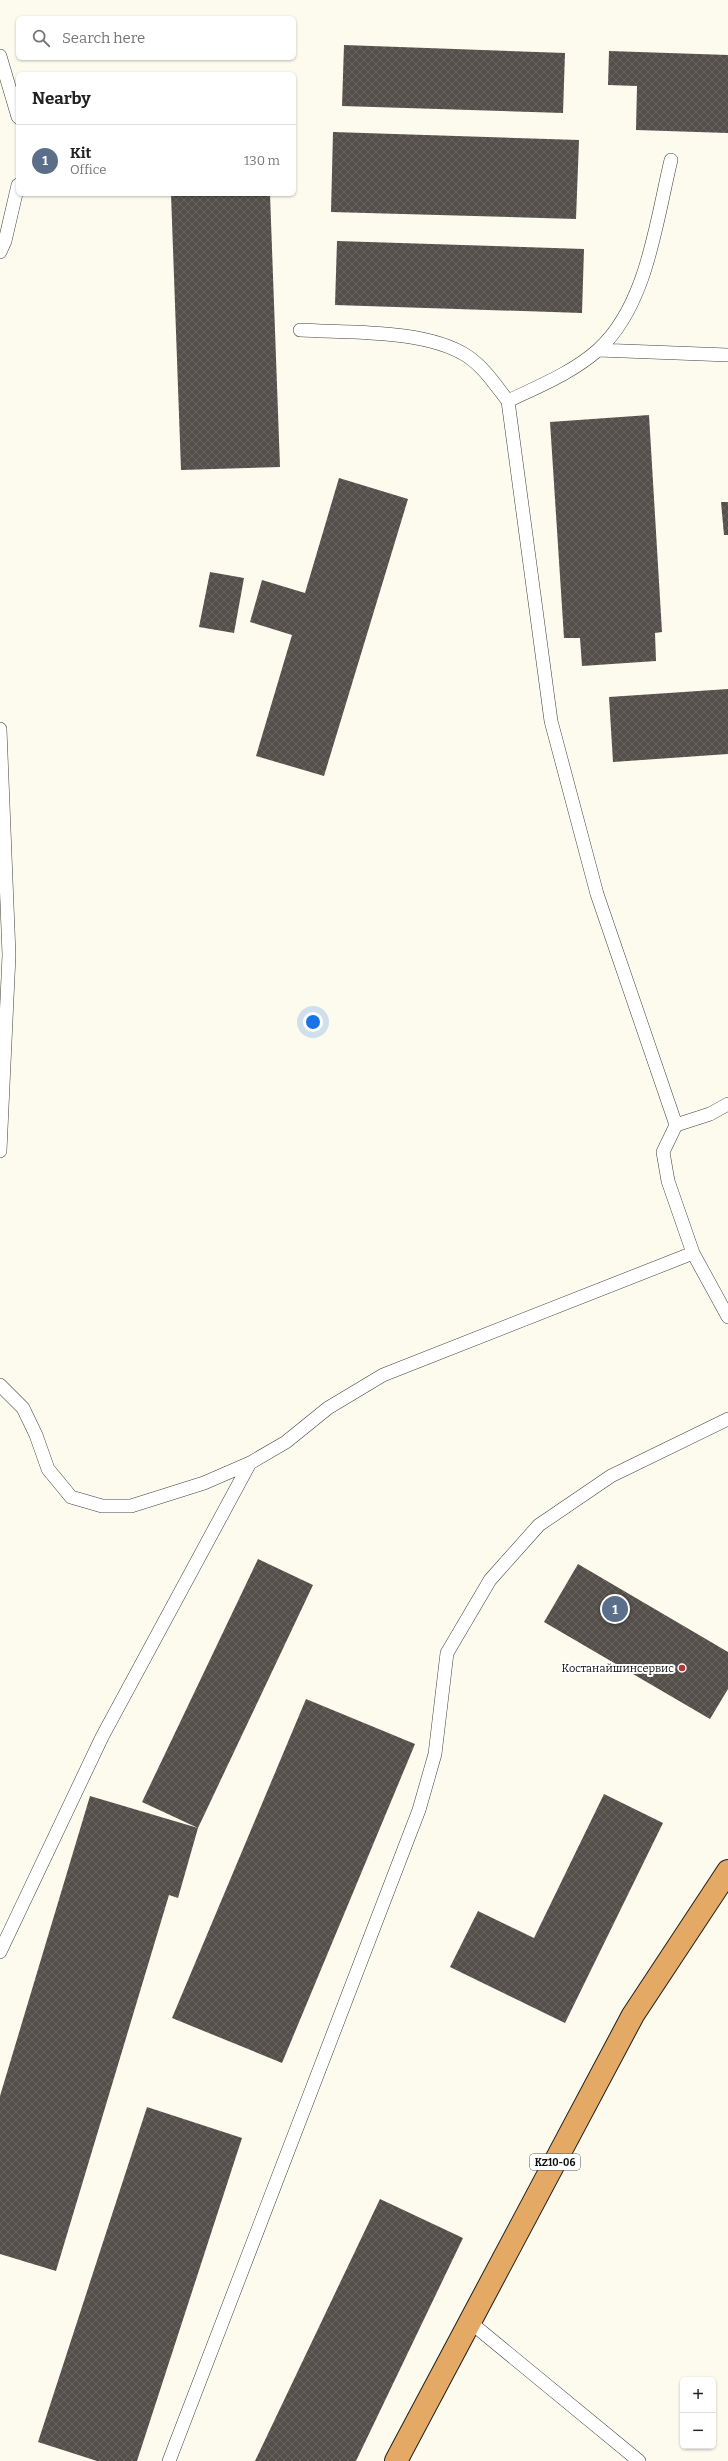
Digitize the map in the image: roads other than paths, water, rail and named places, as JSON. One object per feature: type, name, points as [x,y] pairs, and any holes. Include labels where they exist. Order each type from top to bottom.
[{"type":"highway","name":"KZ10-06","points":[[396,2461],[633,2015],[728,1871]]},
{"type":"lane","points":[[0,56],[16,110]]},
{"type":"lane","points":[[508,401],[566,373],[598,350],[627,316],[644,272],[671,160]]},
{"type":"lane","points":[[0,252],[5,241],[16,194]]},
{"type":"lane","points":[[300,330],[412,337],[441,343],[468,356],[482,369],[508,401],[551,721],[597,894],[676,1125],[663,1152],[668,1181],[693,1253],[728,1317]]},
{"type":"lane","points":[[598,350],[728,355]]},
{"type":"lane","points":[[0,729],[9,955],[0,1151]]},
{"type":"lane","points":[[676,1125],[710,1114],[728,1104]]},
{"type":"lane","points":[[0,1385],[23,1408],[36,1435],[48,1469],[71,1497],[102,1506],[131,1506],[204,1483],[250,1464],[286,1442],[328,1408],[383,1375],[693,1253]]},
{"type":"lane","points":[[169,2461],[419,1810],[435,1754],[447,1653],[490,1580],[540,1524],[611,1476],[728,1420]]},
{"type":"lane","points":[[0,1952],[102,1737],[250,1464]]},
{"type":"lane","points":[[470,2322],[640,2461]]},
{"type":"place","name":"Kit","points":[[615,1609]]},
{"type":"place","name":"Костанайшинсервис","points":[[682,1668]]}]
